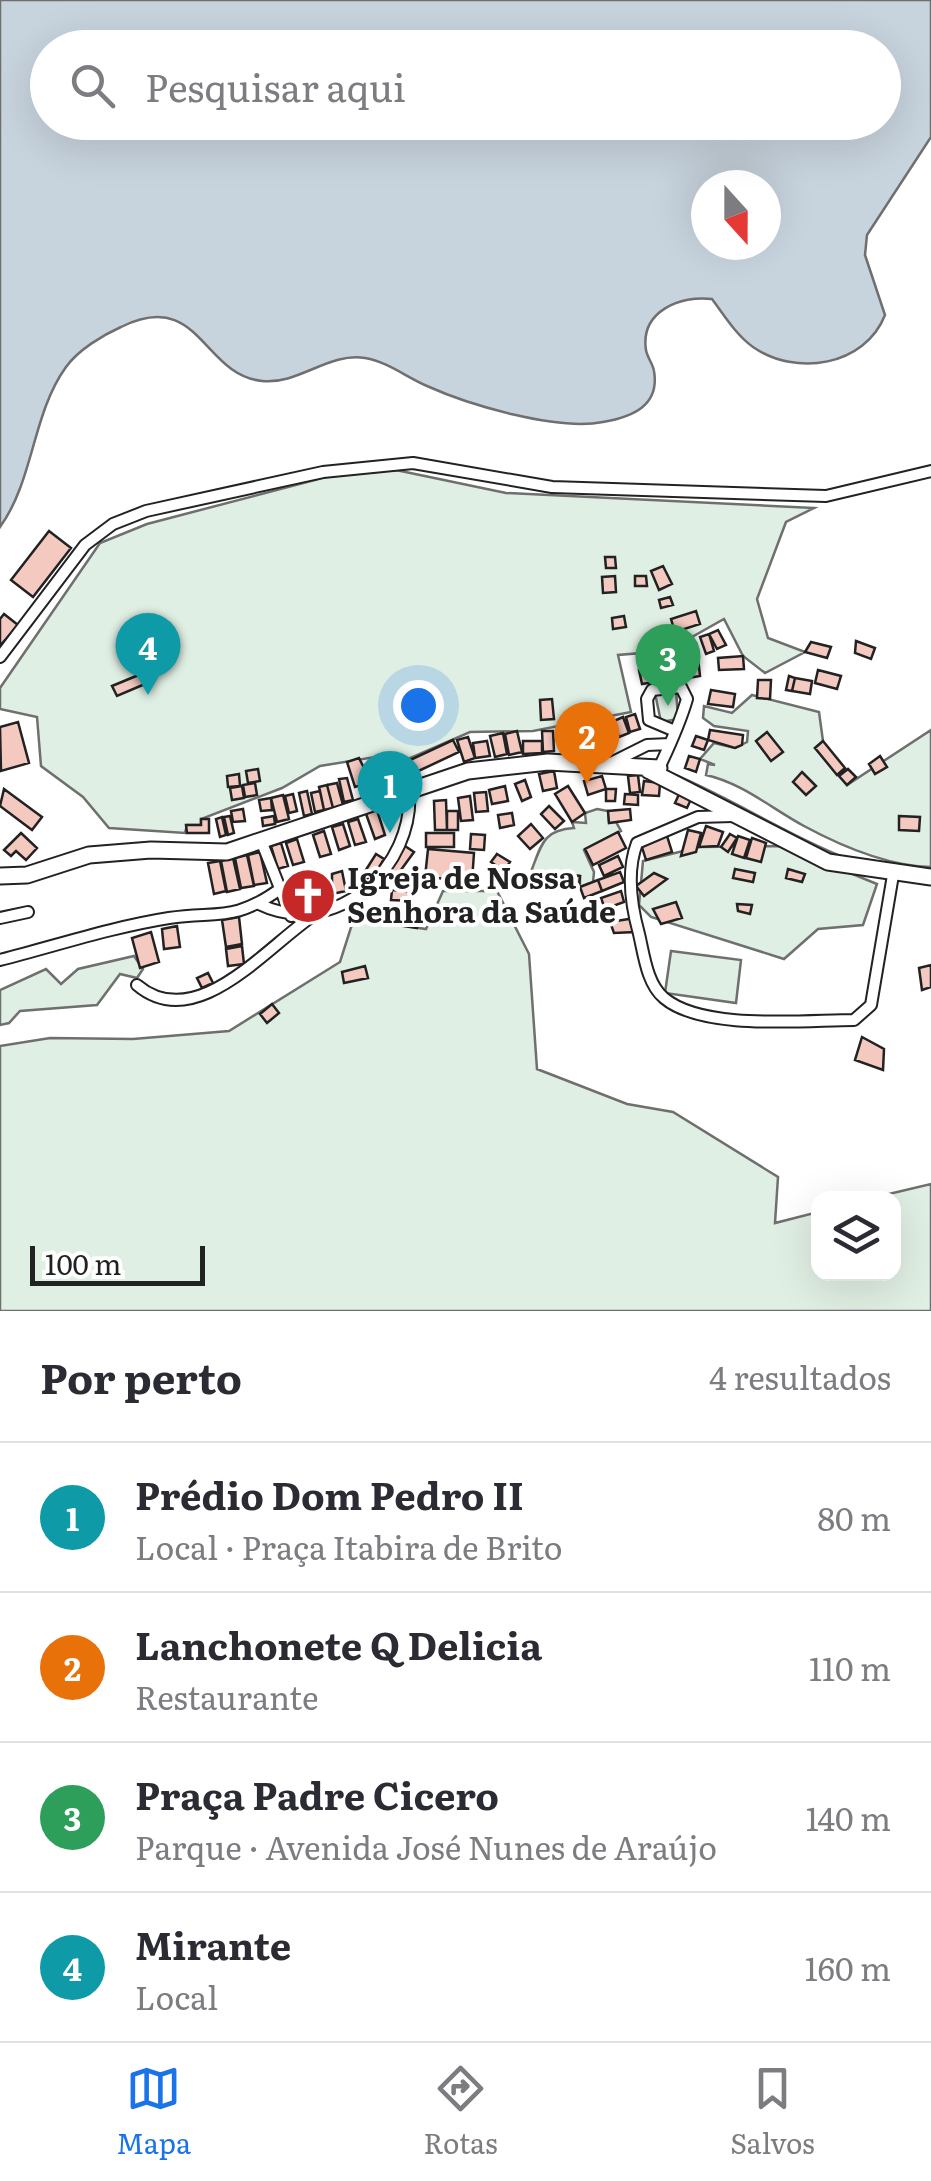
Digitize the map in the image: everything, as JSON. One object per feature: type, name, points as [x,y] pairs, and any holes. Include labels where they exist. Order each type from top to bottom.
[{"type":"street","points":[[0,657],[85,546],[113,524],[146,511],[323,472],[413,462],[552,487],[826,496],[931,471]]},
{"type":"street","points":[[654,771],[670,744],[675,732],[687,698],[681,687],[657,688],[648,699],[646,714],[654,725],[675,732]]},
{"type":"street","points":[[607,765],[646,745],[670,744]]},
{"type":"street","points":[[0,876],[26,876],[89,854],[151,850],[213,854],[262,843],[409,788],[468,771],[548,762],[654,771],[710,788],[778,829],[860,867],[893,875],[931,877]]},
{"type":"street","points":[[654,771],[812,856],[850,869],[860,867]]},
{"type":"street","points":[[137,985],[162,1002],[190,1000],[240,973],[315,914],[360,896],[406,837],[412,815],[409,788]]},
{"type":"street","points":[[740,816],[698,817],[637,843],[630,877],[634,918],[655,988],[664,999],[687,1011],[741,1020],[854,1020],[865,1014],[874,990],[893,875]]},
{"type":"street","points":[[262,843],[291,916]]},
{"type":"street","points":[[0,960],[170,918],[216,918],[259,904],[280,889]]},
{"type":"street","points":[[259,904],[291,916],[315,914]]},
{"type":"street","points":[[0,918],[28,912]]},
{"type":"green space","points":[[372,465],[506,493],[814,508],[786,522],[757,599],[768,638],[805,652],[765,673],[743,656],[724,619],[667,651],[618,655],[631,712],[533,731],[470,732],[385,769],[375,757],[320,766],[282,788],[201,819],[201,825],[187,825],[185,833],[109,828],[83,797],[41,766],[37,717],[0,709],[0,688],[100,543],[147,524]]},
{"type":"green space","points":[[676,690],[678,719],[661,722],[655,693]]},
{"type":"green space","points":[[752,695],[819,712],[823,741],[815,748],[847,785],[931,730],[931,867],[898,863],[849,847],[804,826],[744,790],[706,775],[708,764],[715,765],[700,759],[714,743],[735,748],[747,742],[748,731],[714,726],[703,718],[704,706],[732,713]]},
{"type":"green space","points":[[659,768],[853,861],[850,869]]},
{"type":"green space","points":[[608,811],[609,822],[616,822],[621,831],[584,850],[594,872],[593,882],[580,887],[580,876],[551,873],[545,877],[532,869],[550,835],[574,828],[572,822],[586,823],[585,813]]},
{"type":"green space","points":[[784,846],[877,884],[863,925],[818,929],[784,959],[651,917],[639,905],[643,861],[699,847]]},
{"type":"green space","points":[[443,891],[497,891],[529,954],[537,1069],[627,1104],[673,1112],[778,1177],[775,1223],[811,1214],[811,1281],[901,1281],[901,1191],[931,1184],[931,1311],[0,1311],[0,1046],[50,1038],[133,1039],[229,1031],[340,962],[354,918],[426,929]]},
{"type":"green space","points":[[671,951],[741,960],[736,1003],[665,993]]},
{"type":"green space","points":[[134,956],[143,969],[137,978],[120,974],[97,1005],[20,1011],[9,1023],[0,1025],[0,990],[46,969],[61,984],[78,969]]},
{"type":"shaded area","points":[[0,0],[931,0],[931,137],[867,235],[865,255],[885,315],[862,346],[846,355],[808,364],[770,356],[741,337],[712,299],[688,300],[665,308],[649,325],[646,350],[655,383],[642,408],[603,422],[562,423],[466,401],[365,358],[352,357],[288,378],[262,381],[226,365],[185,325],[168,318],[147,318],[99,339],[66,367],[46,405],[20,489],[0,527]]},
{"type":"building","points":[[49,531],[71,548],[33,597],[11,580]]},
{"type":"building","points":[[605,557],[615,557],[616,568],[606,568]]},
{"type":"building","points":[[663,566],[672,584],[659,590],[651,571]]},
{"type":"building","points":[[615,576],[616,592],[603,593],[602,577]]},
{"type":"building","points":[[635,576],[646,576],[647,586],[635,586]]},
{"type":"building","points":[[670,597],[673,605],[661,608],[659,600]]},
{"type":"building","points":[[696,611],[700,624],[675,632],[671,619]]},
{"type":"building","points":[[4,614],[18,625],[0,646],[0,619]]},
{"type":"building","points":[[624,616],[626,627],[613,629],[612,618]]},
{"type":"building","points":[[718,630],[726,645],[717,649],[709,634]]},
{"type":"building","points":[[709,634],[714,651],[706,654],[700,637]]},
{"type":"building","points":[[856,641],[875,648],[871,659],[855,653]]},
{"type":"building","points":[[811,642],[831,647],[827,658],[805,652]]},
{"type":"building","points":[[696,643],[698,658],[688,659],[686,644]]},
{"type":"building","points":[[743,656],[744,669],[719,670],[718,658]]},
{"type":"building","points":[[698,658],[700,676],[688,678],[685,660]]},
{"type":"building","points":[[651,667],[654,682],[642,684],[639,670]]},
{"type":"building","points":[[668,668],[669,682],[659,683],[658,669]]},
{"type":"building","points":[[818,670],[841,676],[837,689],[815,683]]},
{"type":"building","points":[[141,674],[145,684],[117,696],[112,686]]},
{"type":"building","points":[[789,676],[795,678],[792,691],[786,690]]},
{"type":"building","points":[[795,678],[812,681],[810,694],[792,691]]},
{"type":"building","points":[[758,680],[771,680],[770,699],[757,698]]},
{"type":"building","points":[[711,690],[735,694],[733,707],[708,704]]},
{"type":"building","points":[[552,699],[554,719],[541,720],[540,700]]},
{"type":"building","points":[[635,714],[640,729],[630,732],[626,717]]},
{"type":"building","points":[[623,717],[629,733],[619,737],[614,721]]},
{"type":"building","points":[[18,722],[29,763],[1,771],[0,727]]},
{"type":"building","points":[[608,723],[613,739],[604,742],[598,726]]},
{"type":"building","points":[[572,727],[577,743],[568,746],[563,730]]},
{"type":"building","points":[[591,728],[596,744],[587,747],[582,731]]},
{"type":"building","points":[[710,730],[743,735],[742,745],[735,748],[708,740]]},
{"type":"building","points":[[517,731],[522,752],[509,755],[505,734]]},
{"type":"building","points":[[542,731],[553,731],[554,751],[543,752]]},
{"type":"building","points":[[767,732],[783,752],[771,761],[756,741]]},
{"type":"building","points":[[503,733],[507,754],[495,757],[490,736]]},
{"type":"building","points":[[696,736],[708,740],[704,750],[692,746]]},
{"type":"building","points":[[468,737],[475,758],[464,762],[457,740]]},
{"type":"building","points":[[453,740],[459,752],[397,781],[391,769]]},
{"type":"building","points":[[487,741],[490,756],[475,758],[473,743]]},
{"type":"building","points":[[523,741],[542,741],[542,753],[523,754]]},
{"type":"building","points":[[823,741],[845,768],[837,775],[815,748]]},
{"type":"building","points":[[689,756],[700,759],[696,772],[685,768]]},
{"type":"building","points":[[880,756],[887,767],[875,774],[869,764]]},
{"type":"building","points":[[359,758],[371,782],[355,787],[347,762]]},
{"type":"building","points":[[258,769],[260,781],[248,783],[246,771]]},
{"type":"building","points":[[848,769],[856,777],[847,785],[839,776]]},
{"type":"building","points":[[554,771],[557,788],[543,791],[539,774]]},
{"type":"building","points":[[802,772],[816,786],[806,795],[793,782]]},
{"type":"building","points":[[239,774],[240,786],[228,787],[227,776]]},
{"type":"building","points":[[638,775],[640,792],[630,793],[628,776]]},
{"type":"building","points":[[602,776],[606,789],[588,795],[584,781]]},
{"type":"building","points":[[347,778],[353,800],[344,802],[339,779]]},
{"type":"building","points":[[525,780],[531,797],[522,801],[515,784]]},
{"type":"building","points":[[644,781],[660,783],[659,796],[642,795]]},
{"type":"building","points":[[255,783],[257,795],[245,797],[243,785]]},
{"type":"building","points":[[337,783],[343,805],[333,808],[327,785]]},
{"type":"building","points":[[327,785],[333,808],[324,810],[319,787]]},
{"type":"building","points":[[242,786],[244,798],[232,800],[230,788]]},
{"type":"building","points":[[505,786],[508,801],[492,804],[489,790]]},
{"type":"building","points":[[568,786],[585,813],[572,822],[555,794]]},
{"type":"building","points":[[4,789],[42,817],[32,830],[0,806]]},
{"type":"building","points":[[606,789],[616,789],[615,801],[606,801]]},
{"type":"building","points":[[307,791],[312,814],[304,816],[299,793]]},
{"type":"building","points":[[320,791],[324,810],[315,812],[311,793]]},
{"type":"building","points":[[486,792],[488,811],[476,812],[474,793]]},
{"type":"building","points":[[680,792],[692,797],[687,808],[675,803]]},
{"type":"building","points":[[293,794],[297,811],[289,813],[285,796]]},
{"type":"building","points":[[625,794],[638,795],[638,805],[624,804]]},
{"type":"building","points":[[283,795],[289,819],[277,822],[271,798]]},
{"type":"building","points":[[470,796],[473,820],[461,821],[458,798]]},
{"type":"building","points":[[271,798],[272,810],[261,811],[259,800]]},
{"type":"building","points":[[446,800],[447,830],[435,830],[434,801]]},
{"type":"building","points":[[549,806],[564,821],[555,829],[541,814]]},
{"type":"building","points":[[376,807],[385,835],[375,839],[365,811]]},
{"type":"building","points":[[243,809],[245,821],[233,822],[231,811]]},
{"type":"building","points":[[630,809],[631,820],[609,823],[608,811]]},
{"type":"building","points":[[447,811],[458,811],[458,830],[447,830]]},
{"type":"building","points":[[512,813],[514,825],[500,828],[498,815]]},
{"type":"building","points":[[230,816],[234,833],[228,835],[224,817]]},
{"type":"building","points":[[274,816],[275,824],[263,826],[262,818]]},
{"type":"building","points":[[899,816],[920,817],[919,831],[899,830]]},
{"type":"building","points":[[222,817],[226,835],[220,837],[216,819]]},
{"type":"building","points":[[201,819],[209,819],[209,833],[187,833],[186,825],[201,825]]},
{"type":"building","points":[[358,819],[366,842],[355,845],[348,822]]},
{"type":"building","points":[[343,824],[350,846],[339,850],[332,827]]},
{"type":"building","points":[[531,824],[543,838],[530,849],[518,836]]},
{"type":"building","points":[[706,826],[723,832],[718,846],[699,847]]},
{"type":"building","points":[[688,830],[701,833],[696,852],[681,856]]},
{"type":"building","points":[[324,831],[331,854],[320,857],[313,835]]},
{"type":"building","points":[[618,832],[626,848],[593,865],[585,849]]},
{"type":"building","points":[[21,833],[37,848],[26,860],[16,851],[11,856],[4,850]]},
{"type":"building","points":[[426,833],[454,833],[454,847],[426,847]]},
{"type":"building","points":[[471,834],[485,835],[484,850],[470,849]]},
{"type":"building","points":[[730,834],[737,838],[728,852],[721,847]]},
{"type":"building","points":[[667,836],[672,852],[646,860],[641,844]]},
{"type":"building","points":[[738,836],[750,840],[744,858],[732,854]]},
{"type":"building","points":[[752,838],[766,843],[761,862],[746,858]]},
{"type":"building","points":[[297,839],[304,862],[293,865],[286,843]]},
{"type":"building","points":[[281,843],[288,866],[278,869],[271,846]]},
{"type":"building","points":[[405,846],[414,852],[390,885],[382,879]]},
{"type":"building","points":[[428,849],[474,853],[472,881],[425,877]]},
{"type":"building","points":[[260,852],[267,883],[254,885],[248,855]]},
{"type":"building","points":[[376,854],[384,859],[371,881],[362,876]]},
{"type":"building","points":[[497,854],[510,862],[504,871],[491,862]]},
{"type":"building","points":[[247,855],[254,886],[241,888],[235,858]]},
{"type":"building","points":[[618,856],[623,867],[604,876],[599,865]]},
{"type":"building","points":[[233,858],[240,889],[227,892],[221,861]]},
{"type":"building","points":[[220,861],[226,891],[214,894],[208,863]]},
{"type":"building","points":[[735,869],[755,873],[753,882],[733,878]]},
{"type":"building","points":[[788,869],[805,874],[802,882],[786,878]]},
{"type":"building","points":[[342,871],[346,891],[332,894],[332,874]]},
{"type":"building","points":[[550,872],[580,876],[579,885],[549,886]]},
{"type":"building","points":[[620,872],[624,882],[602,891],[598,880]]},
{"type":"building","points":[[654,873],[667,879],[644,896],[636,886]]},
{"type":"building","points":[[326,876],[331,896],[308,902],[306,892],[296,895],[293,884]]},
{"type":"building","points":[[598,880],[602,891],[584,898],[580,887]]},
{"type":"building","points":[[392,890],[413,892],[412,901],[391,900]]},
{"type":"building","points":[[621,891],[624,902],[605,909],[601,898]]},
{"type":"building","points":[[676,902],[682,918],[661,924],[653,909]]},
{"type":"building","points":[[737,904],[752,905],[750,914],[738,911]]},
{"type":"building","points":[[401,907],[421,910],[417,928],[397,925]]},
{"type":"building","points":[[380,908],[395,910],[397,925],[377,921]]},
{"type":"building","points":[[239,917],[242,944],[226,947],[222,920]]},
{"type":"building","points":[[635,918],[635,932],[614,933],[610,922]]},
{"type":"building","points":[[177,926],[180,947],[164,949],[162,929]]},
{"type":"building","points":[[151,932],[159,962],[140,968],[132,938]]},
{"type":"building","points":[[242,946],[244,964],[228,966],[226,949]]},
{"type":"building","points":[[931,965],[931,987],[922,990],[919,968]]},
{"type":"building","points":[[365,966],[368,978],[344,983],[342,972]]},
{"type":"building","points":[[208,973],[213,983],[202,988],[197,978]]},
{"type":"building","points":[[272,1004],[279,1013],[267,1023],[260,1014]]},
{"type":"building","points":[[862,1037],[884,1049],[883,1070],[855,1060]]},
{"type":"place","name":"Mirante","points":[[148,695]]},
{"type":"place","name":"Praça Padre Cicero","points":[[668,706]]},
{"type":"place","name":"Lanchonete Q Delicia","points":[[587,784]]},
{"type":"place","name":"Prédio Dom Pedro II","points":[[390,833]]},
{"type":"place","name":"Igreja de Nossa Senhora da Saúde","points":[[308,896]]}]
